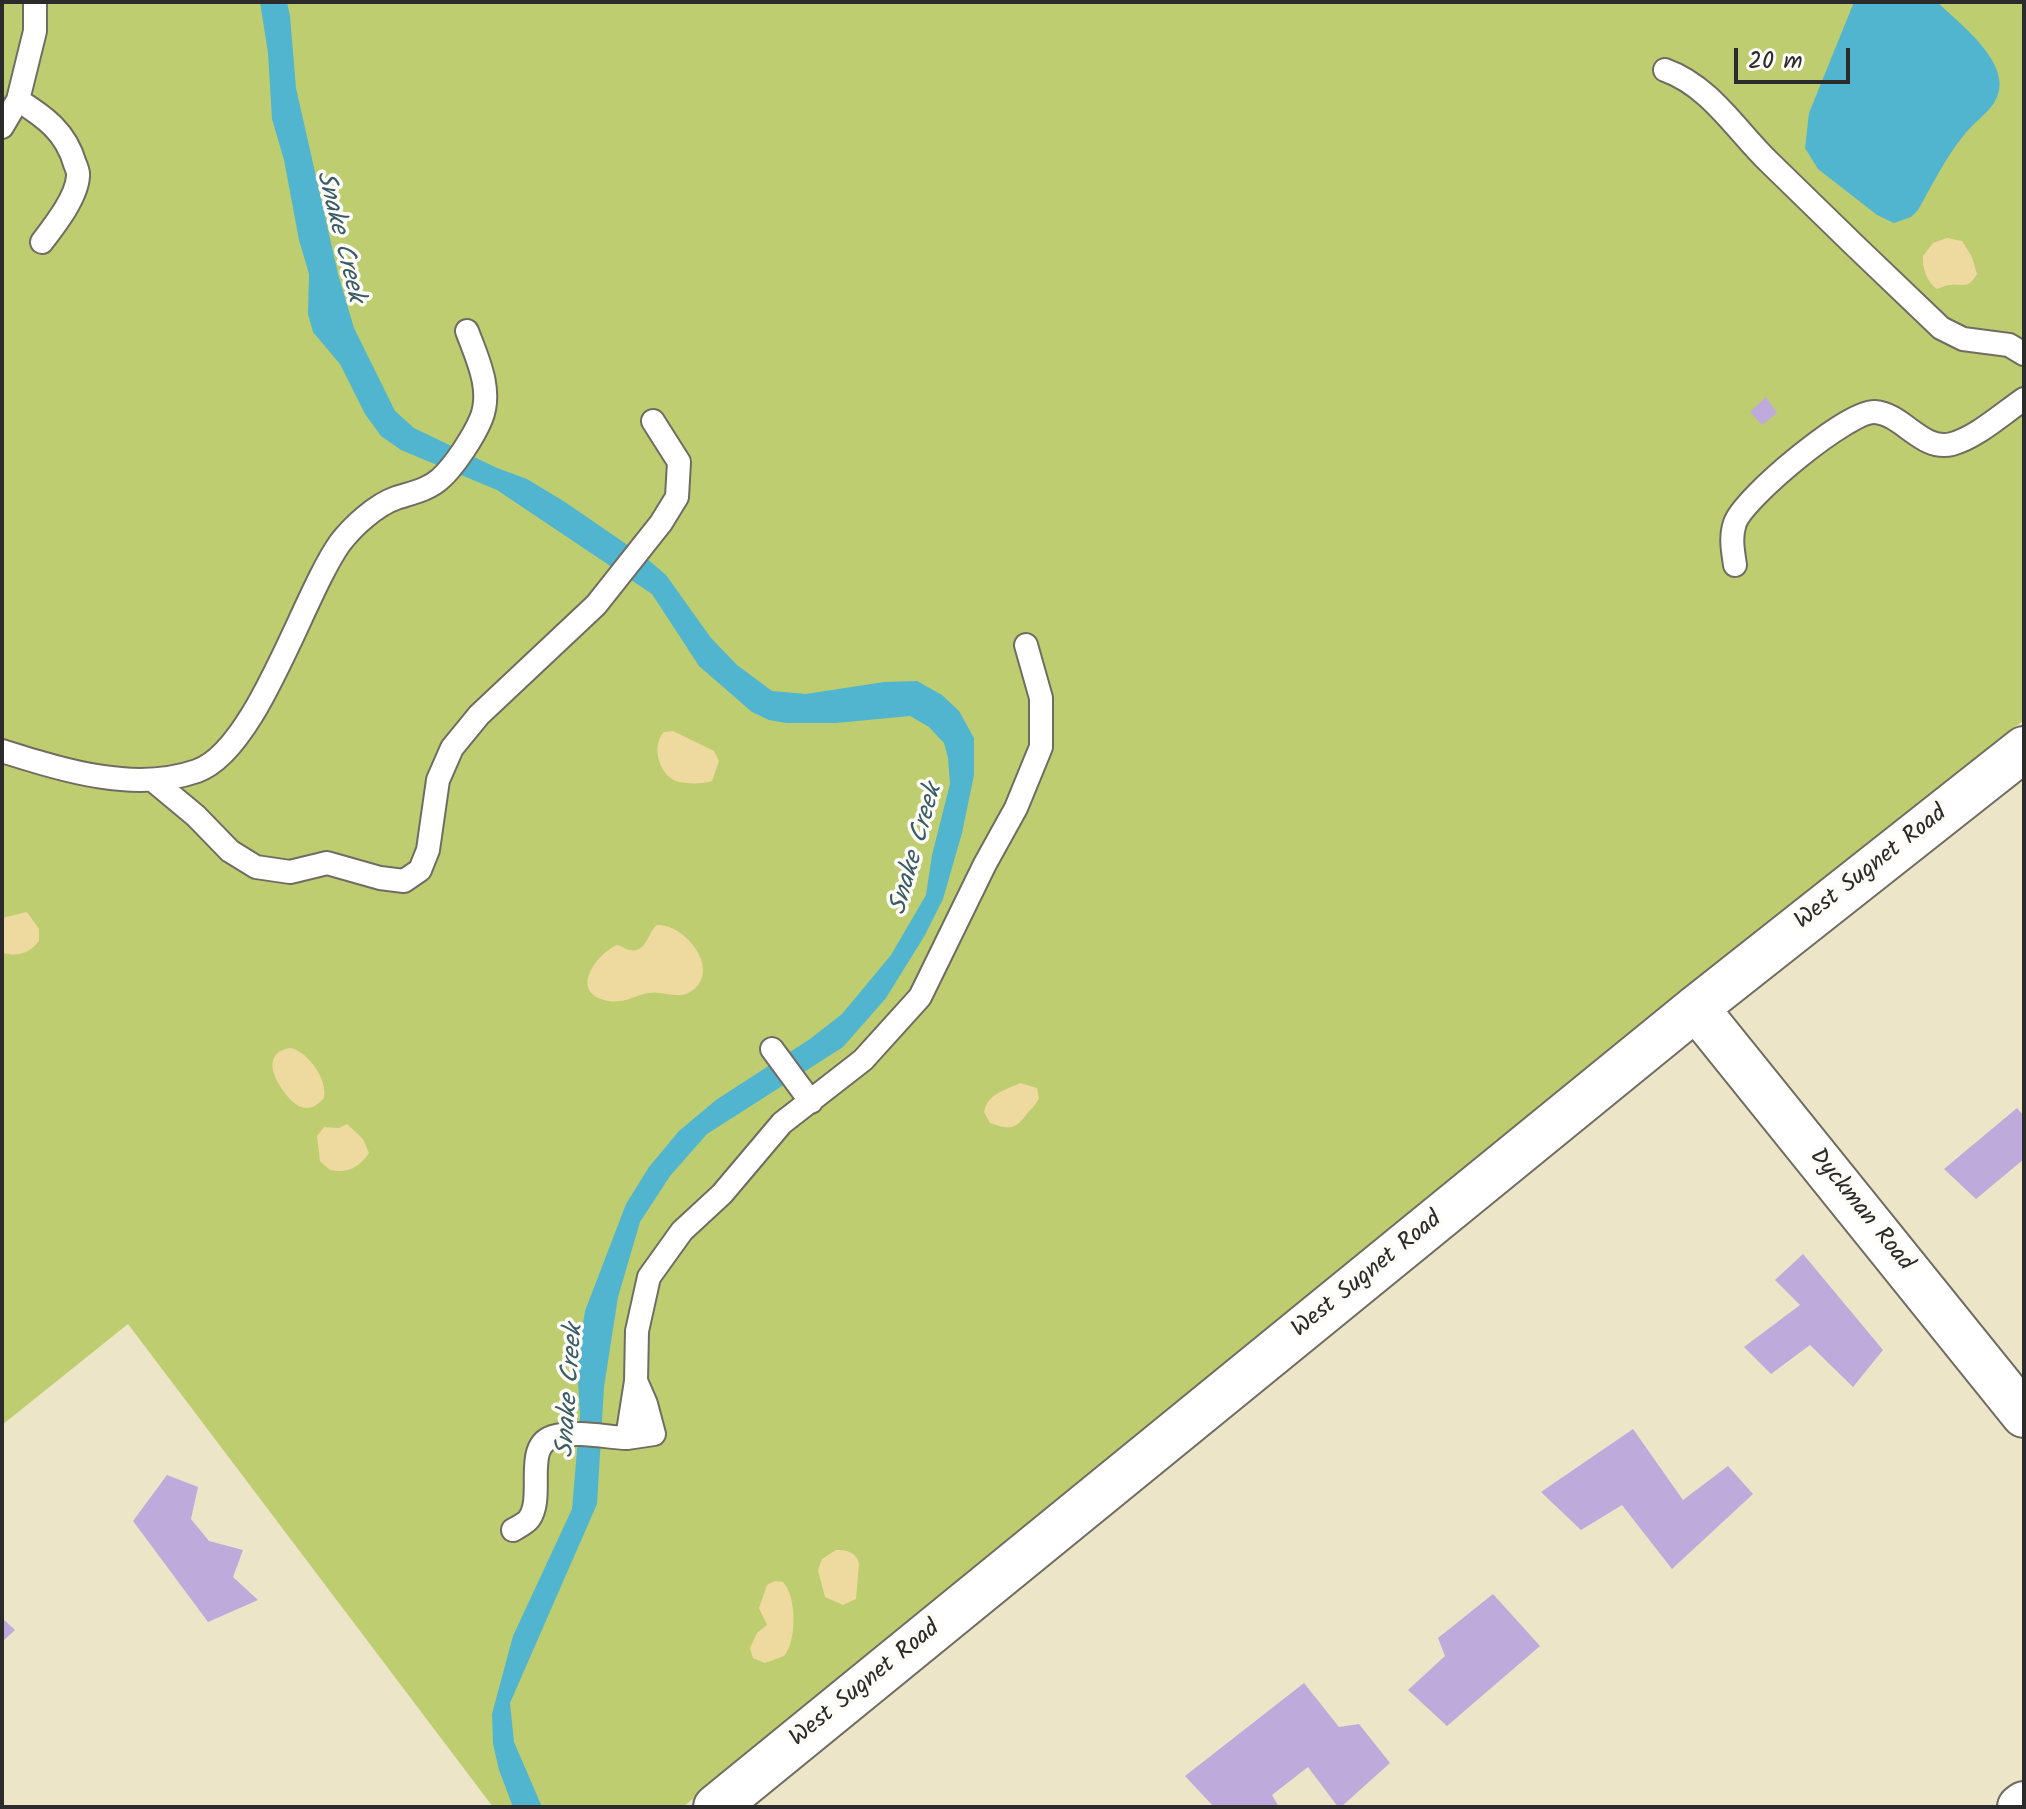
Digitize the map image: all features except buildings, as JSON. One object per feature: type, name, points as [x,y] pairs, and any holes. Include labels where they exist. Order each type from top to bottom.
[{"type":"street","name":"West Sugnet Road","points":[[716,1807],[1696,1008],[2024,749]]},
{"type":"street","name":"Dyckman Road","points":[[1696,1008],[2024,1415]]},
{"type":"lane","points":[[2,127],[18,100],[35,31],[35,2]]},
{"type":"lane","points":[[1665,70],[1680,75],[1724,112],[1758,151],[1941,328],[1963,339],[2009,345],[2024,354]]},
{"type":"lane","points":[[18,100],[50,120],[71,151],[79,175],[69,202],[42,242]]},
{"type":"lane","points":[[2,751],[71,772],[154,781],[200,771],[218,758],[236,739],[292,639],[322,571],[341,541],[366,517],[393,499],[418,492],[441,479],[469,441],[482,417],[485,400],[484,380],[467,331]]},
{"type":"lane","points":[[1735,565],[1731,543],[1735,521],[1753,496],[1848,421],[1873,411],[1890,416],[1933,444],[1949,445],[1967,437],[2024,399]]},
{"type":"lane","points":[[154,781],[196,816],[230,851],[256,867],[290,872],[327,863],[380,878],[404,881],[420,870],[428,850],[438,780],[452,748],[479,715],[596,605],[661,523],[677,497],[679,462],[653,421]]},
{"type":"lane","points":[[513,1530],[528,1521],[535,1508],[536,1455],[542,1443],[555,1436],[627,1438],[654,1434],[636,1381],[637,1331],[649,1277],[682,1231],[722,1194],[782,1123],[863,1060],[920,997],[1016,808],[1041,747],[1041,698],[1026,645]]},
{"type":"lane","points":[[772,1049],[811,1102]]},
{"type":"green space","points":[[2,2],[2024,2],[2024,720],[1453,1178],[1079,1487],[683,1807],[493,1807],[128,1324],[2,1425]]},
{"type":"sand","points":[[1947,238],[1962,241],[1972,257],[1977,274],[1968,284],[1937,289],[1926,274],[1923,256],[1933,243]]},
{"type":"sand","points":[[673,731],[714,751],[719,761],[712,781],[683,783],[672,779],[662,768],[658,753],[660,738],[664,732]]},
{"type":"sand","points":[[27,912],[39,929],[39,941],[22,953],[2,952],[2,918]]},
{"type":"sand","points":[[657,925],[679,932],[697,951],[703,973],[699,984],[685,994],[648,993],[619,1001],[608,1001],[592,994],[588,979],[602,955],[617,945],[629,950],[640,949]]},
{"type":"sand","points":[[290,1048],[310,1060],[323,1083],[324,1098],[311,1107],[294,1103],[274,1074],[273,1062],[277,1053]]},
{"type":"sand","points":[[1020,1083],[1037,1088],[1039,1098],[1035,1105],[1014,1126],[990,1123],[984,1112],[989,1101]]},
{"type":"sand","points":[[347,1124],[363,1139],[369,1153],[352,1168],[330,1170],[320,1161],[317,1136],[324,1127],[339,1128]]},
{"type":"sand","points":[[836,1550],[853,1554],[859,1564],[856,1599],[843,1605],[825,1597],[818,1570],[822,1559]]},
{"type":"sand","points":[[775,1581],[783,1582],[788,1589],[793,1608],[793,1630],[784,1656],[765,1663],[753,1658],[750,1648],[757,1633],[767,1625],[759,1608],[767,1585]]},
{"type":"water","points":[[260,2],[287,2],[296,88],[338,274],[354,328],[395,411],[414,428],[527,479],[645,557],[666,575],[711,638],[737,665],[772,691],[806,694],[884,682],[917,681],[942,695],[959,711],[974,738],[974,775],[962,833],[943,899],[886,998],[843,1047],[707,1134],[670,1176],[640,1222],[618,1297],[604,1387],[597,1504],[510,1703],[514,1742],[542,1807],[513,1807],[493,1744],[492,1714],[513,1636],[572,1509],[580,1415],[577,1364],[585,1311],[626,1204],[649,1167],[679,1131],[716,1100],[810,1039],[842,1014],[891,955],[926,895],[932,855],[950,784],[948,758],[944,743],[929,727],[910,716],[836,723],[786,723],[752,712],[699,666],[652,594],[497,490],[401,450],[381,436],[365,414],[340,364],[313,332],[308,314],[309,274],[272,119],[268,53]]},
{"type":"water","points":[[1854,2],[1937,2],[1983,47],[1998,75],[1999,89],[1994,103],[1957,144],[1918,210],[1911,217],[1894,223],[1877,215],[1818,169],[1805,148],[1809,113]]},
{"type":"water label","name":"Snake Creek","points":[[338,237]]},
{"type":"water label","name":"Snake Creek","points":[[918,850]]},
{"type":"water label","name":"Snake Creek","points":[[572,1391]]}]
